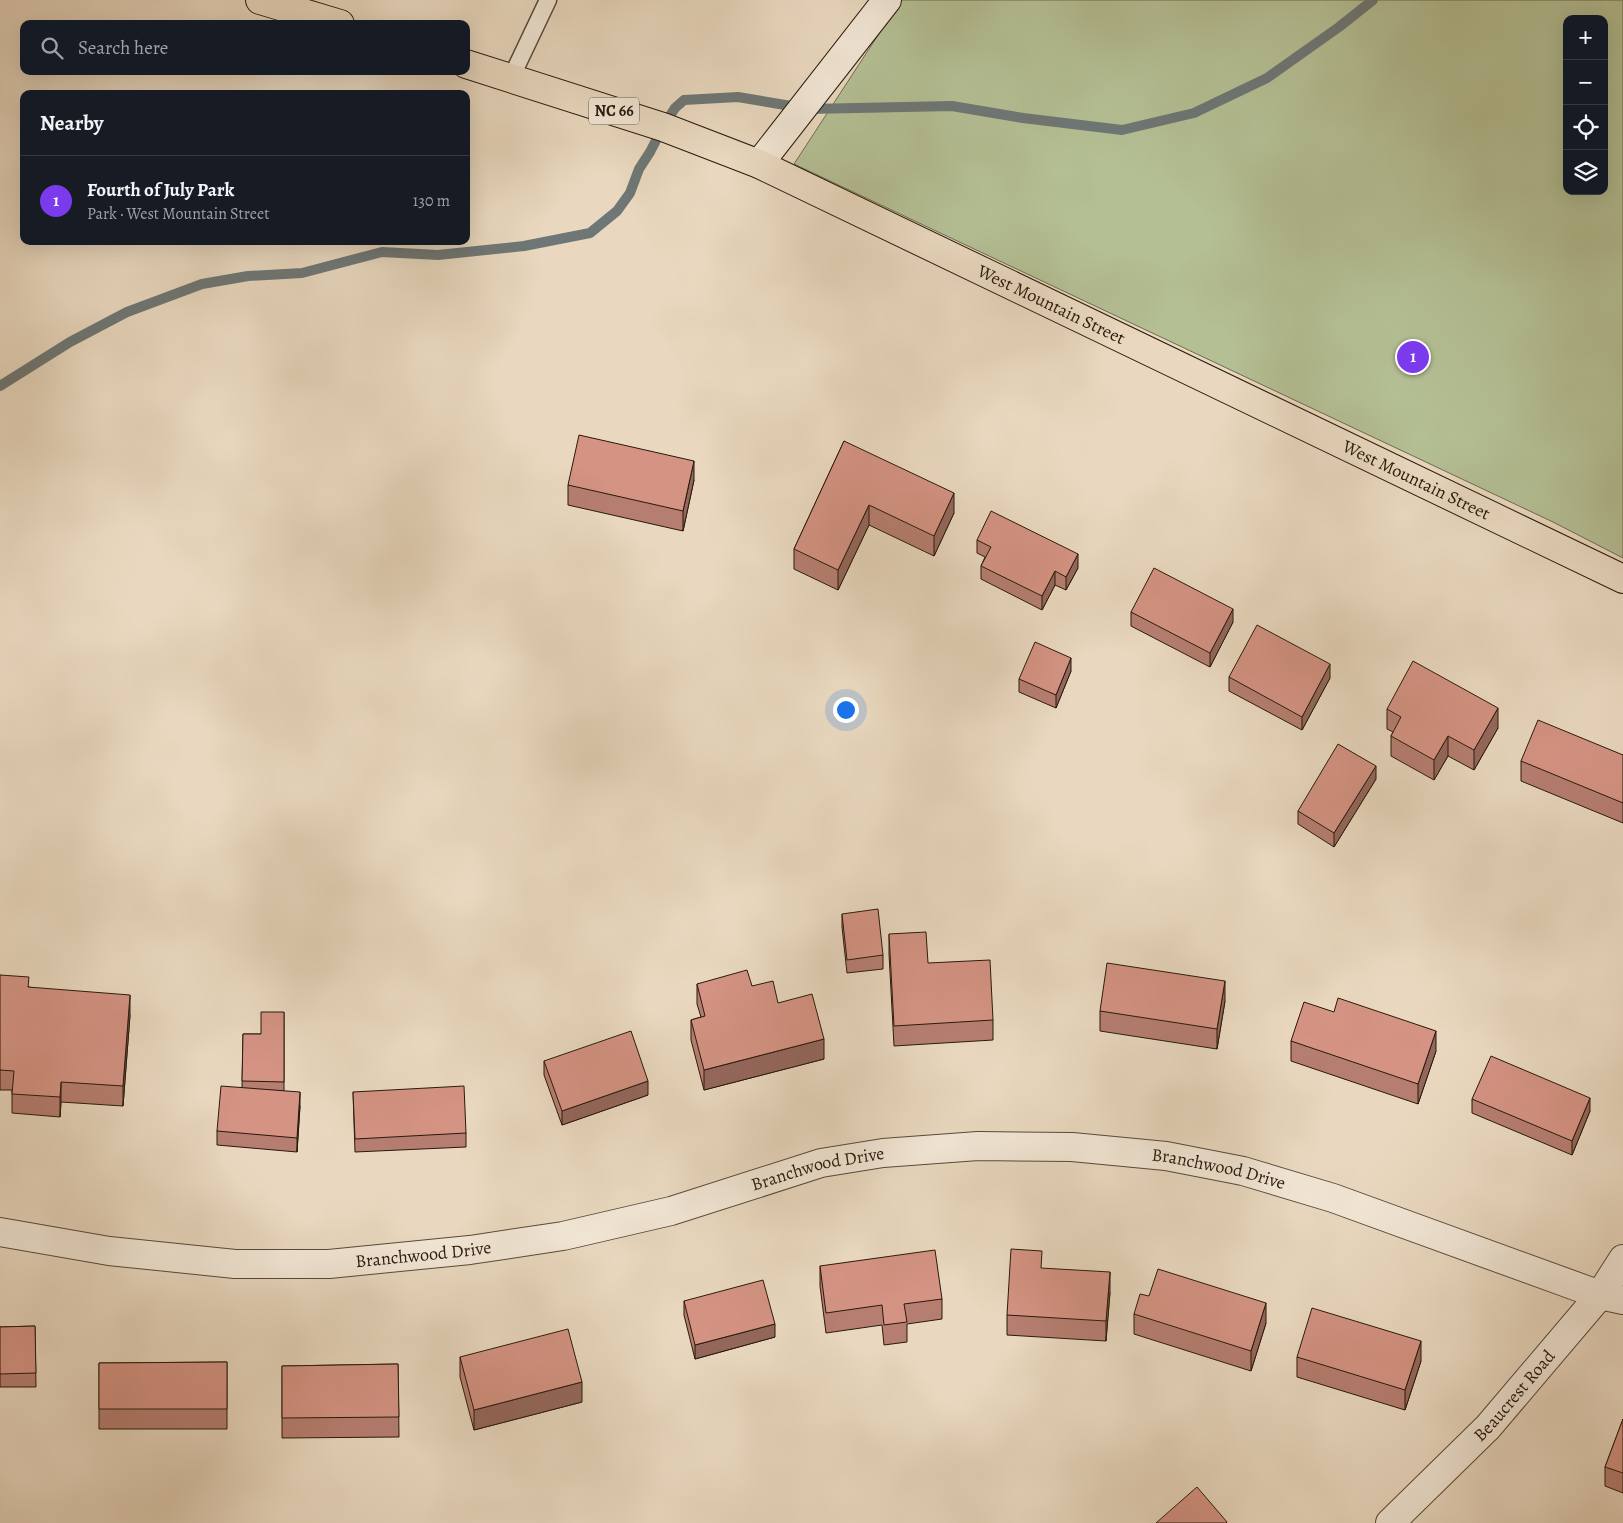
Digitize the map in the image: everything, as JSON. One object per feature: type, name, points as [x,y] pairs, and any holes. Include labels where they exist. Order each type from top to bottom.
[{"type":"main road","points":[[279,2],[329,20]]},
{"type":"main road","name":"West Mountain Street","points":[[470,65],[663,128],[759,164],[1623,579]]},
{"type":"street","points":[[759,164],[887,0]]},
{"type":"street","name":"Branchwood Drive","points":[[0,1232],[109,1251],[235,1264],[329,1264],[470,1250],[564,1236],[671,1211],[821,1163],[883,1153],[978,1146],[1072,1147],[1166,1156],[1243,1171],[1333,1198],[1612,1297]]},
{"type":"street","name":"Beaucrest Road","points":[[1390,1523],[1488,1426],[1612,1297],[1623,1258]]},
{"type":"lane","points":[[511,78],[548,0]]},
{"type":"green space","points":[[901,0],[1623,0],[1623,558],[1553,522],[794,164]]},
{"type":"building","points":[[579,435],[694,461],[683,511],[568,485]]},
{"type":"building","points":[[844,441],[954,493],[934,536],[869,505],[838,570],[794,549]]},
{"type":"building","points":[[991,511],[1078,554],[1066,577],[1055,571],[1042,596],[981,566],[991,547],[977,540]]},
{"type":"building","points":[[1154,568],[1233,609],[1210,653],[1131,612]]},
{"type":"building","points":[[1257,625],[1330,664],[1302,717],[1229,677]]},
{"type":"building","points":[[1035,642],[1071,658],[1056,695],[1019,679]]},
{"type":"building","points":[[1413,661],[1498,708],[1474,750],[1448,736],[1434,760],[1391,736],[1401,717],[1387,709]]},
{"type":"building","points":[[1538,720],[1623,755],[1623,803],[1521,761]]},
{"type":"building","points":[[1338,744],[1376,766],[1334,833],[1298,811]]},
{"type":"building","points":[[878,909],[883,955],[847,960],[842,914]]},
{"type":"building","points":[[926,932],[928,963],[990,960],[993,1020],[894,1026],[889,934]]},
{"type":"building","points":[[1107,963],[1225,981],[1217,1029],[1100,1011]]},
{"type":"building","points":[[747,970],[752,986],[773,981],[778,1003],[812,994],[824,1039],[704,1070],[691,1020],[705,1016],[697,984]]},
{"type":"building","points":[[0,975],[29,977],[28,987],[130,995],[123,1086],[61,1082],[60,1097],[12,1094],[14,1071],[0,1070]]},
{"type":"building","points":[[1338,998],[1436,1031],[1418,1084],[1291,1041],[1304,1002],[1334,1012]]},
{"type":"building","points":[[261,1012],[284,1012],[284,1082],[242,1081],[243,1034],[261,1034]]},
{"type":"building","points":[[631,1031],[648,1081],[562,1111],[544,1061]]},
{"type":"building","points":[[1491,1056],[1590,1098],[1572,1141],[1472,1099]]},
{"type":"building","points":[[221,1086],[300,1092],[297,1138],[217,1131]]},
{"type":"building","points":[[464,1086],[466,1133],[355,1139],[353,1092]]},
{"type":"building","points":[[1011,1249],[1042,1251],[1041,1268],[1110,1272],[1106,1321],[1007,1315]]},
{"type":"building","points":[[935,1250],[942,1299],[904,1304],[907,1322],[884,1325],[882,1305],[826,1313],[820,1266]]},
{"type":"building","points":[[1158,1269],[1266,1303],[1251,1351],[1134,1314],[1140,1294],[1149,1296]]},
{"type":"building","points":[[763,1280],[775,1324],[695,1345],[684,1301]]},
{"type":"building","points":[[1312,1308],[1421,1341],[1405,1390],[1297,1357]]},
{"type":"building","points":[[35,1326],[36,1373],[0,1374],[0,1327]]},
{"type":"building","points":[[568,1329],[582,1382],[474,1410],[460,1357]]},
{"type":"building","points":[[227,1362],[227,1409],[99,1409],[99,1363]]},
{"type":"building","points":[[398,1364],[399,1417],[282,1418],[282,1366]]},
{"type":"building","points":[[1623,1419],[1623,1473],[1605,1467]]},
{"type":"building","points":[[1197,1487],[1226,1523],[1156,1523]]},
{"type":"waterway","points":[[0,386],[70,342],[127,312],[202,284],[248,276],[302,273],[382,252],[438,255],[524,246],[590,233],[617,211],[630,193],[639,169],[664,125],[675,108],[684,100],[738,97],[809,109],[952,106],[1023,118],[1122,130],[1194,113],[1267,78],[1339,27],[1373,0]]},
{"type":"place","name":"Fourth of July Park","points":[[1413,357]]}]
